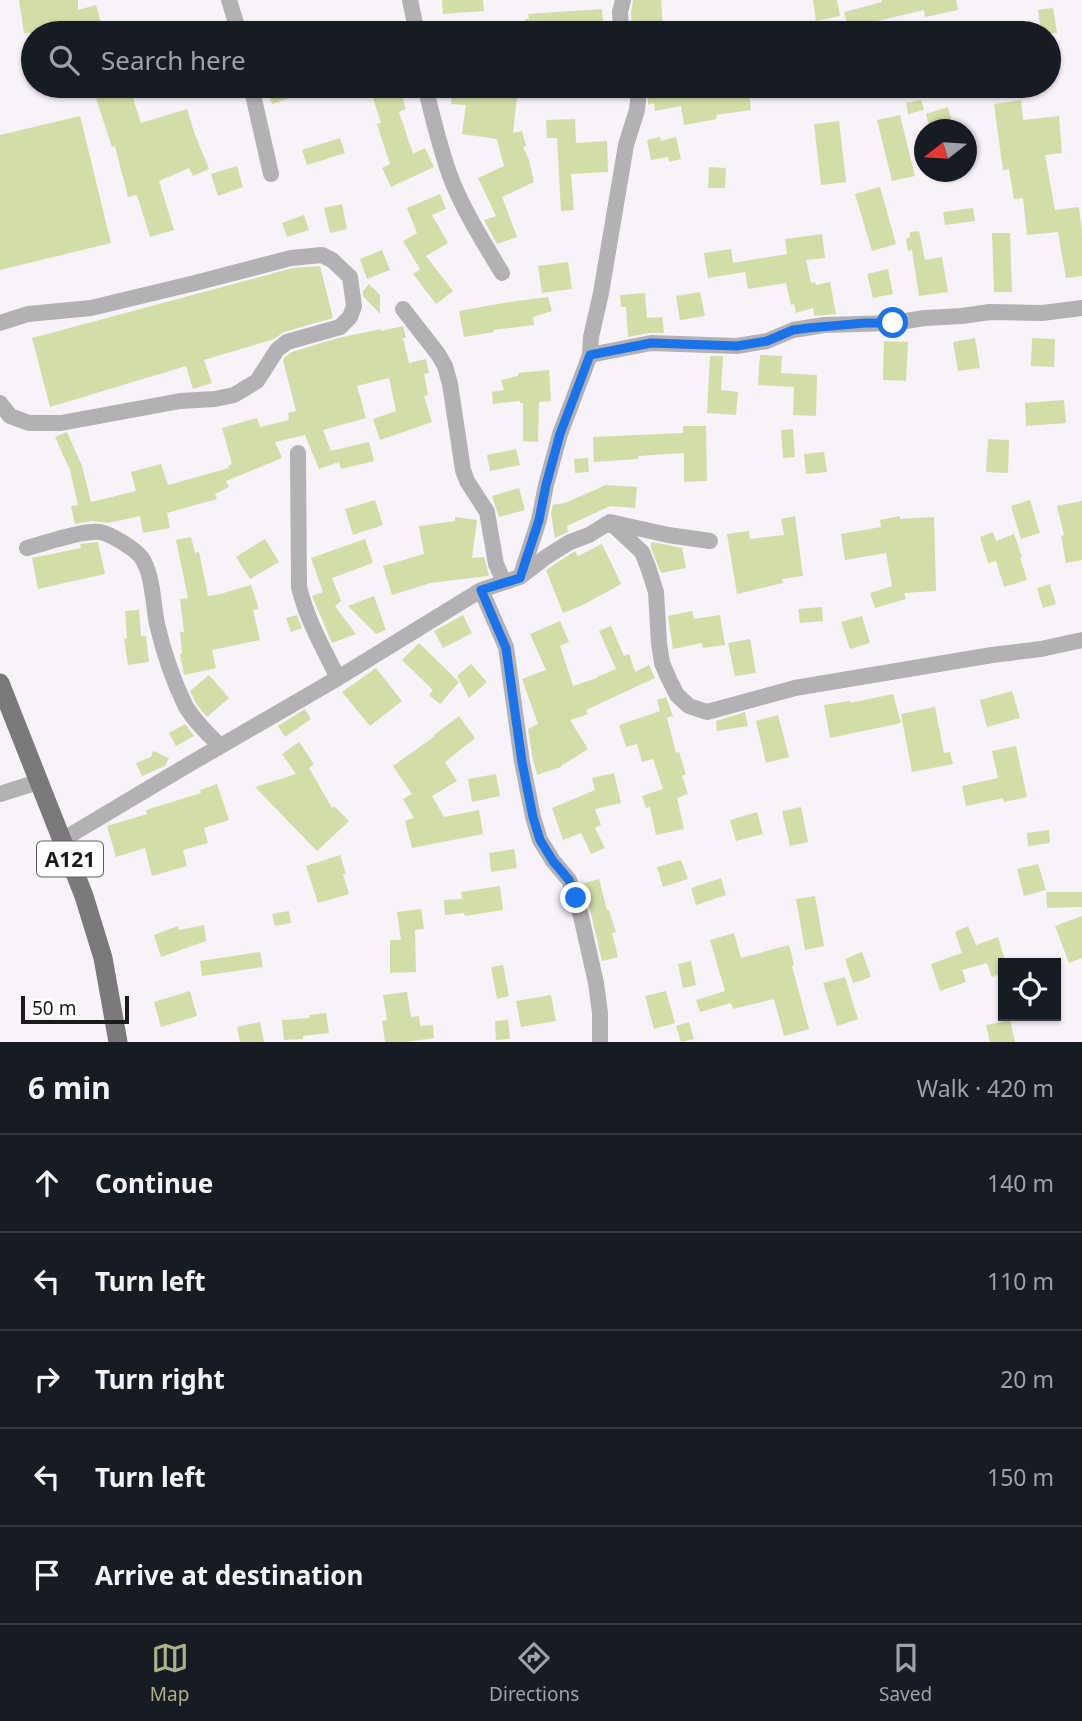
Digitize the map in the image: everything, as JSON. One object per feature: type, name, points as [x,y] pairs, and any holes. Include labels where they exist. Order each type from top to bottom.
[{"type":"main road","name":"A121","points":[[0,683],[84,896],[103,958],[118,1042]]},
{"type":"street","points":[[229,0],[235,21]]},
{"type":"street","points":[[410,0],[414,21]]},
{"type":"street","points":[[620,21],[623,0]]},
{"type":"street","points":[[254,98],[271,174]]},
{"type":"street","points":[[428,98],[435,131],[452,181],[476,231],[502,273]]},
{"type":"street","points":[[512,580],[539,520],[560,434],[590,355],[626,145],[637,110],[638,98]]},
{"type":"street","points":[[0,323],[28,314],[91,307],[291,258],[322,255],[350,277],[354,306],[350,317],[340,327],[287,342],[277,350],[257,381],[234,395],[180,401],[61,423],[29,424],[10,416],[0,403]]},
{"type":"street","points":[[590,355],[651,343],[737,346],[767,341],[793,330],[824,325],[893,323],[990,312],[1042,313],[1082,308]]},
{"type":"street","points":[[403,309],[445,366],[463,470],[487,512],[496,564],[512,580]]},
{"type":"street","points":[[298,453],[299,587],[314,630],[338,678]]},
{"type":"street","points":[[610,523],[642,552],[648,567],[656,592],[662,663],[677,695],[689,706],[707,712],[794,688],[1041,649],[1082,640]]},
{"type":"street","points":[[62,840],[338,678],[481,590],[512,580],[570,542],[589,536],[610,523],[710,541]]},
{"type":"street","points":[[27,548],[102,532],[116,538],[141,556],[148,570],[158,627],[186,707],[220,746]]},
{"type":"street","points":[[481,590],[506,648],[522,762],[540,840],[569,880],[581,916],[596,983],[600,1042]]},
{"type":"street","points":[[0,794],[38,782]]},
{"type":"building","points":[[19,0],[78,0],[78,10],[96,5],[100,21],[22,21]]},
{"type":"building","points":[[442,0],[483,0],[484,11],[443,14]]},
{"type":"building","points":[[633,0],[661,0],[662,21],[631,21]]},
{"type":"building","points":[[813,0],[837,0],[840,16],[816,21]]},
{"type":"building","points":[[956,0],[958,10],[925,17],[924,10],[877,21],[846,21],[844,12],[882,2]]},
{"type":"building","points":[[1053,8],[1055,21],[1039,21],[1038,10]]},
{"type":"building","points":[[602,9],[603,21],[525,21],[529,19],[528,14]]},
{"type":"building","points":[[96,98],[133,98],[141,123],[187,109],[209,169],[193,176],[189,168],[159,181],[174,230],[150,237],[137,195],[128,197],[115,146],[112,147]]},
{"type":"building","points":[[270,98],[290,98],[272,104]]},
{"type":"building","points":[[373,98],[403,98],[406,109],[399,112],[413,154],[425,148],[434,167],[391,187],[382,168],[390,164],[377,124],[381,123]]},
{"type":"building","points":[[452,98],[517,98],[513,133],[522,131],[526,146],[523,147],[534,182],[502,197],[517,237],[497,244],[484,220],[496,216],[478,178],[504,166],[497,139],[462,134],[466,105],[451,104]]},
{"type":"building","points":[[648,98],[750,98],[751,110],[716,115],[717,119],[684,125],[681,106],[655,111],[654,103],[648,105]]},
{"type":"building","points":[[921,100],[924,110],[908,114],[906,103]]},
{"type":"building","points":[[1021,100],[1023,120],[1059,116],[1062,153],[1045,155],[1055,210],[1079,207],[1082,276],[1066,278],[1058,232],[1027,235],[1023,198],[1014,199],[1009,169],[1003,170],[994,104]]},
{"type":"building","points":[[948,107],[951,119],[927,119],[926,114]]},
{"type":"building","points":[[900,115],[914,176],[892,181],[877,120]]},
{"type":"building","points":[[80,116],[111,243],[0,270],[0,135]]},
{"type":"building","points":[[575,119],[576,143],[607,141],[608,172],[571,174],[574,210],[561,211],[557,138],[547,138],[546,120]]},
{"type":"building","points":[[839,121],[846,182],[821,185],[814,124]]},
{"type":"building","points":[[660,137],[661,141],[676,137],[681,159],[669,162],[668,157],[651,160],[647,140]]},
{"type":"building","points":[[340,138],[345,153],[307,165],[302,150]]},
{"type":"building","points":[[237,166],[243,187],[218,196],[211,174]]},
{"type":"building","points":[[709,167],[726,168],[725,188],[708,188]]},
{"type":"building","points":[[880,187],[896,244],[872,251],[855,194]]},
{"type":"building","points":[[440,194],[446,209],[432,215],[448,243],[426,256],[453,291],[436,304],[413,274],[420,269],[403,241],[417,233],[407,208]]},
{"type":"building","points":[[342,204],[347,229],[330,233],[324,208]]},
{"type":"building","points":[[973,208],[975,221],[945,225],[943,212]]},
{"type":"building","points":[[304,215],[309,230],[287,237],[282,223]]},
{"type":"building","points":[[919,231],[925,260],[942,257],[948,292],[919,296],[912,250],[908,251],[906,239],[910,237],[910,232]]},
{"type":"building","points":[[992,233],[1010,233],[1012,292],[994,292]]},
{"type":"building","points":[[822,234],[825,258],[806,260],[811,283],[815,282],[816,285],[830,282],[836,314],[814,316],[813,308],[796,313],[794,304],[791,305],[786,283],[748,289],[745,272],[708,278],[704,253],[731,249],[733,263],[787,254],[785,239]]},
{"type":"building","points":[[382,250],[390,270],[367,279],[360,259]]},
{"type":"building","points":[[568,262],[572,289],[542,293],[538,266]]},
{"type":"building","points":[[320,266],[333,318],[204,360],[212,383],[193,389],[186,366],[50,407],[32,338],[293,268]]},
{"type":"building","points":[[888,269],[893,294],[873,298],[867,274]]},
{"type":"building","points":[[369,284],[380,295],[380,314],[363,296],[363,291]]},
{"type":"building","points":[[700,292],[705,316],[680,320],[676,296]]},
{"type":"building","points":[[645,293],[647,318],[662,317],[664,333],[628,337],[626,307],[621,307],[620,295]]},
{"type":"building","points":[[548,297],[552,311],[533,317],[534,325],[464,337],[459,311]]},
{"type":"building","points":[[403,326],[409,363],[426,359],[429,373],[424,374],[428,395],[424,396],[432,422],[380,440],[373,419],[396,411],[389,378],[357,386],[366,418],[323,430],[331,451],[369,442],[374,461],[341,469],[339,462],[319,469],[305,435],[275,442],[282,458],[226,481],[229,487],[215,494],[217,499],[167,513],[170,528],[143,533],[140,516],[108,523],[92,521],[75,524],[71,506],[78,505],[70,470],[55,437],[67,432],[82,466],[91,502],[136,491],[131,472],[161,464],[168,485],[229,468],[232,464],[222,428],[257,418],[260,427],[289,420],[288,413],[296,411],[283,360],[285,357],[292,352],[338,338]]},
{"type":"building","points":[[975,338],[980,368],[958,371],[953,342]]},
{"type":"building","points":[[1032,338],[1055,339],[1054,367],[1031,366]]},
{"type":"building","points":[[884,341],[908,342],[906,381],[883,380]]},
{"type":"building","points":[[760,355],[782,356],[781,373],[817,375],[816,416],[793,415],[794,387],[758,385]]},
{"type":"building","points":[[710,356],[723,356],[721,390],[738,392],[736,415],[707,413]]},
{"type":"building","points":[[549,370],[551,401],[539,402],[538,442],[523,441],[523,403],[493,404],[492,392],[504,390],[501,380],[518,376],[518,373]]},
{"type":"building","points":[[1064,400],[1066,423],[1026,426],[1025,403]]},
{"type":"building","points":[[683,426],[706,426],[707,481],[684,482],[684,453],[594,462],[593,437],[683,433]]},
{"type":"building","points":[[793,429],[795,457],[783,458],[781,430]]},
{"type":"building","points":[[988,439],[1009,440],[1008,473],[986,472]]},
{"type":"building","points":[[516,449],[520,465],[490,471],[487,455]]},
{"type":"building","points":[[824,452],[827,472],[806,474],[804,454]]},
{"type":"building","points":[[588,458],[589,472],[575,473],[574,459]]},
{"type":"building","points":[[606,485],[637,487],[635,508],[610,506],[567,526],[568,532],[555,538],[551,514],[553,505],[565,503]]},
{"type":"building","points":[[519,488],[525,510],[499,517],[492,496]]},
{"type":"building","points":[[375,500],[383,525],[353,535],[345,509]]},
{"type":"building","points":[[1030,500],[1040,533],[1021,539],[1011,506]]},
{"type":"building","points":[[1082,501],[1082,560],[1066,563],[1061,536],[1064,535],[1057,506]]},
{"type":"building","points":[[795,516],[803,576],[782,579],[783,583],[737,594],[727,534],[749,531],[750,539],[784,535],[781,519]]},
{"type":"building","points":[[900,516],[900,519],[934,517],[936,591],[904,593],[906,599],[875,608],[870,593],[892,586],[886,553],[845,560],[841,534],[881,527],[880,520]]},
{"type":"building","points":[[455,517],[477,520],[472,558],[484,557],[489,575],[430,583],[392,595],[383,566],[424,554],[419,526],[455,521]]},
{"type":"building","points":[[993,532],[996,541],[1014,534],[1027,580],[1004,587],[996,561],[988,563],[980,537]]},
{"type":"building","points":[[191,537],[195,553],[199,552],[208,596],[251,585],[259,609],[253,610],[260,640],[212,650],[216,668],[184,675],[180,654],[180,632],[184,632],[180,599],[188,598],[176,540]]},
{"type":"building","points":[[265,539],[279,562],[250,579],[236,557]]},
{"type":"building","points":[[365,539],[373,563],[332,578],[341,601],[335,606],[356,634],[332,643],[312,596],[323,592],[311,558]]},
{"type":"building","points":[[98,542],[105,574],[38,589],[32,558],[81,548],[80,544]]},
{"type":"building","points":[[653,542],[682,548],[686,568],[661,573],[651,548]]},
{"type":"building","points":[[602,544],[621,584],[563,613],[546,570],[575,551],[578,556]]},
{"type":"building","points":[[1050,584],[1056,604],[1043,608],[1037,588]]},
{"type":"building","points":[[374,596],[386,630],[376,634],[348,606]]},
{"type":"building","points":[[822,607],[823,621],[800,623],[798,609]]},
{"type":"building","points":[[139,610],[141,636],[146,636],[149,662],[128,665],[124,639],[127,638],[125,611]]},
{"type":"building","points":[[692,611],[694,619],[720,615],[725,645],[703,648],[702,643],[673,649],[668,616]]},
{"type":"building","points":[[297,615],[302,628],[291,632],[286,618]]},
{"type":"building","points":[[463,615],[472,633],[443,648],[434,631]]},
{"type":"building","points":[[862,616],[870,643],[850,649],[841,622]]},
{"type":"building","points":[[560,621],[569,642],[560,646],[573,686],[616,669],[599,631],[611,626],[624,656],[629,654],[635,672],[649,665],[655,678],[586,710],[588,714],[570,720],[588,749],[561,767],[537,775],[528,729],[538,724],[522,679],[546,670],[530,634]]},
{"type":"building","points":[[750,639],[756,673],[735,676],[728,643]]},
{"type":"building","points":[[419,643],[459,682],[440,704],[429,695],[433,690],[402,660]]},
{"type":"building","points":[[471,664],[487,682],[469,698],[457,676]]},
{"type":"building","points":[[376,668],[402,701],[370,726],[342,692]]},
{"type":"building","points":[[209,675],[229,698],[207,717],[190,691]]},
{"type":"building","points":[[1012,691],[1020,718],[987,727],[980,700]]},
{"type":"building","points":[[893,694],[901,723],[830,738],[824,705],[850,703]]},
{"type":"building","points":[[666,697],[673,716],[667,718],[676,753],[679,752],[686,774],[682,776],[688,794],[677,798],[684,829],[656,835],[650,807],[646,808],[642,796],[663,789],[653,759],[642,762],[637,744],[626,747],[619,725],[660,711],[657,700]]},
{"type":"building","points":[[935,707],[944,753],[950,752],[953,764],[912,772],[901,714]]},
{"type":"building","points":[[305,709],[311,719],[285,737],[278,726]]},
{"type":"building","points":[[745,712],[748,726],[717,731],[716,721]]},
{"type":"building","points":[[778,715],[789,757],[766,763],[756,721]]},
{"type":"building","points":[[459,716],[475,738],[445,762],[457,781],[432,796],[444,817],[479,810],[483,834],[412,848],[405,821],[414,818],[403,799],[412,794],[393,766]]},
{"type":"building","points":[[185,724],[194,736],[176,746],[169,733]]},
{"type":"building","points":[[299,742],[314,764],[309,768],[332,808],[334,806],[349,821],[317,851],[255,787],[296,774],[282,754]]},
{"type":"building","points":[[1016,746],[1027,797],[1004,802],[1003,798],[966,806],[962,786],[998,778],[992,751]]},
{"type":"building","points":[[153,751],[169,758],[165,766],[142,776],[136,763],[151,757]]},
{"type":"building","points":[[614,773],[621,803],[595,809],[601,825],[595,828],[605,848],[591,854],[581,833],[563,840],[552,808],[595,790],[592,778]]},
{"type":"building","points":[[496,774],[500,796],[472,802],[468,779]]},
{"type":"building","points":[[217,784],[229,820],[204,828],[208,843],[183,850],[187,866],[152,876],[145,848],[116,857],[107,826],[147,814],[146,810],[201,793],[200,790]]},
{"type":"building","points":[[801,807],[808,842],[790,846],[782,811]]},
{"type":"building","points":[[757,812],[763,834],[736,841],[730,820]]},
{"type":"building","points":[[1049,830],[1050,843],[1028,846],[1027,833]]},
{"type":"building","points":[[514,849],[517,868],[491,872],[489,853]]},
{"type":"building","points":[[340,855],[349,894],[318,903],[306,866]]},
{"type":"building","points":[[681,860],[688,879],[663,887],[657,867]]},
{"type":"building","points":[[1038,864],[1046,890],[1024,896],[1017,869]]},
{"type":"building","points":[[721,878],[726,895],[696,905],[691,888]]},
{"type":"building","points":[[599,879],[616,932],[612,933],[618,957],[602,961],[581,884]]},
{"type":"building","points":[[500,886],[503,910],[465,916],[464,913],[445,915],[444,900],[462,899],[461,892]]},
{"type":"building","points":[[1046,892],[1082,892],[1082,907],[1047,908]]},
{"type":"building","points":[[815,896],[824,946],[805,950],[796,899]]},
{"type":"building","points":[[421,909],[424,929],[415,930],[416,972],[390,973],[390,940],[401,940],[397,912]]},
{"type":"building","points":[[289,911],[291,923],[275,926],[272,914]]},
{"type":"building","points":[[1082,916],[1082,958],[1069,963],[1055,926]]},
{"type":"building","points":[[204,925],[206,941],[161,957],[154,935],[178,926],[179,930]]},
{"type":"building","points":[[968,926],[976,945],[998,937],[1004,958],[998,958],[998,975],[992,977],[987,963],[962,970],[966,982],[940,991],[931,964],[962,953],[955,932]]},
{"type":"building","points":[[734,933],[741,958],[789,945],[809,1029],[784,1036],[774,999],[733,1009],[731,1003],[700,1012],[696,1000],[725,991],[710,940]]},
{"type":"building","points":[[260,952],[263,967],[202,976],[200,961]]},
{"type":"building","points":[[862,952],[871,977],[853,983],[845,959]]},
{"type":"building","points":[[691,961],[696,985],[683,988],[678,964]]},
{"type":"building","points":[[503,965],[509,996],[497,999],[491,967]]},
{"type":"building","points":[[845,977],[858,1019],[837,1026],[823,983]]},
{"type":"building","points":[[190,991],[197,1016],[161,1027],[154,1002]]},
{"type":"building","points":[[666,991],[675,1023],[654,1029],[645,996]]},
{"type":"building","points":[[407,992],[411,1017],[419,1016],[420,1026],[433,1025],[434,1038],[385,1042],[382,1021],[387,1020],[383,995]]},
{"type":"building","points":[[551,995],[556,1021],[521,1027],[516,1001]]},
{"type":"building","points":[[326,1013],[329,1033],[284,1040],[282,1020],[309,1018],[309,1015]]},
{"type":"building","points":[[508,1020],[510,1039],[496,1040],[495,1021]]},
{"type":"building","points":[[1010,1021],[1015,1042],[990,1042],[986,1025]]},
{"type":"building","points":[[260,1022],[264,1042],[240,1042],[237,1027]]},
{"type":"building","points":[[689,1022],[694,1039],[681,1042],[676,1026]]},
{"type":"route","points":[[576,898],[569,880],[540,840],[526,789],[506,648],[481,590],[520,578],[539,520],[560,434],[590,355],[651,343],[737,346],[767,341],[793,330],[824,325],[893,323]]}]
